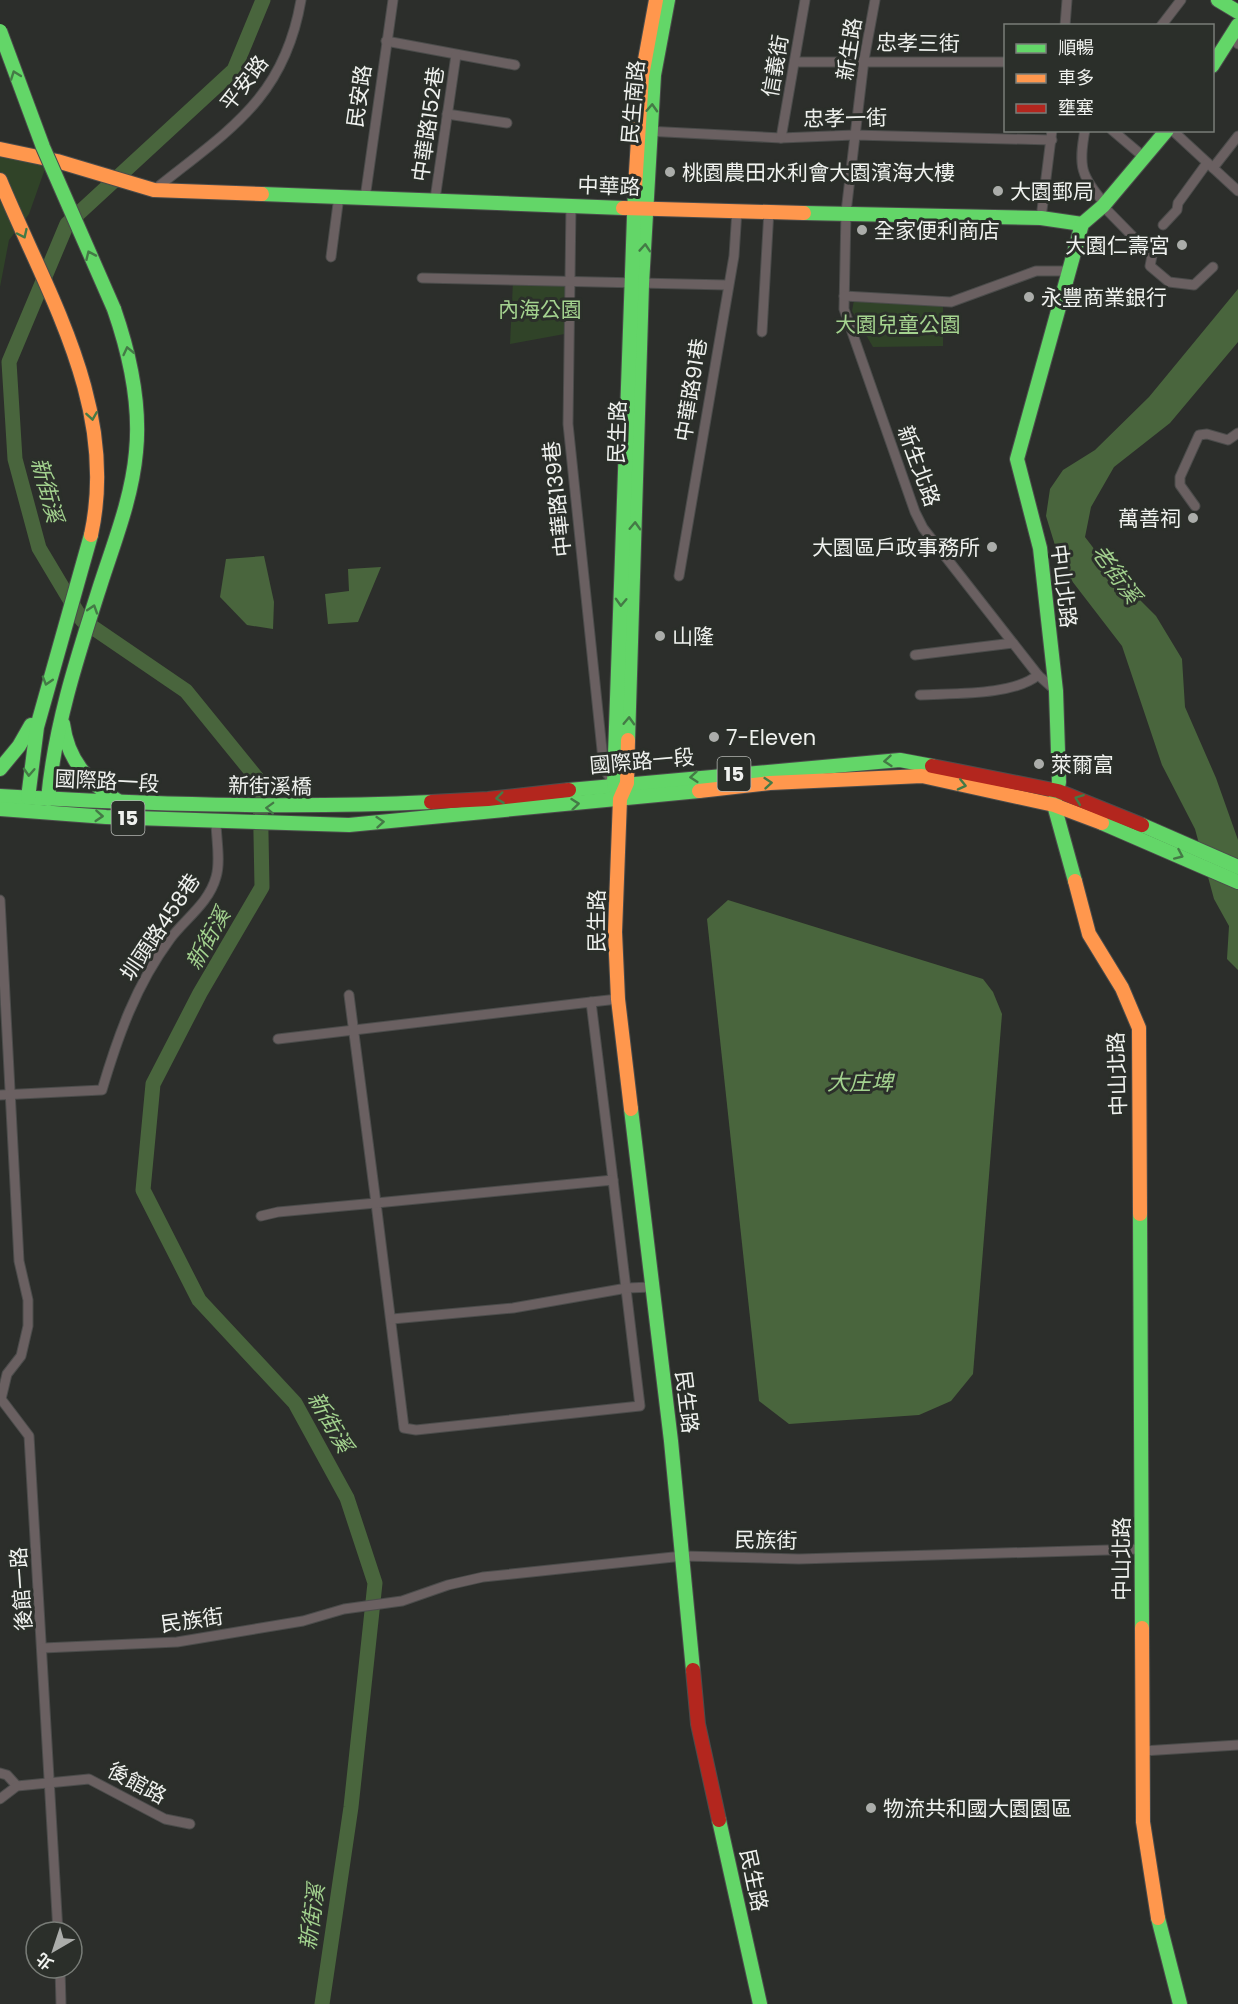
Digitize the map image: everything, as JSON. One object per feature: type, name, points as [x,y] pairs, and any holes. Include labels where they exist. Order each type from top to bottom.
[{"type":"main road","name":"民生南路","points":[[641,208],[645,131],[642,76],[656,0]]},
{"type":"main road","name":"民生南路","points":[[645,131],[668,0]]},
{"type":"main road","points":[[1218,0],[1238,12]]},
{"type":"main road","points":[[0,31],[43,147],[114,309],[125,338],[135,384],[136,450],[125,509],[63,711],[50,767],[48,799],[40,812],[28,798],[28,766],[40,704]]},
{"type":"main road","points":[[1214,63],[1236,35]]},
{"type":"main road","points":[[1082,224],[1104,205],[1165,132]]},
{"type":"main road","name":"中華路","points":[[0,149],[57,161],[73,168],[154,190],[641,208],[1041,218],[1082,224]]},
{"type":"main road","points":[[0,180],[73,342],[92,411],[98,482],[94,522],[40,704],[28,731],[0,769]]},
{"type":"main road","name":"民生路","points":[[641,208],[615,932],[618,999],[683,1556],[698,1724],[760,2004]]},
{"type":"main road","name":"中山北路","points":[[1082,224],[1017,459],[1040,548],[1056,691],[1058,791],[1054,805],[1089,934],[1122,988],[1139,1028],[1143,1822],[1153,1897],[1180,2004]]},
{"type":"main road","points":[[63,711],[66,750],[75,766],[93,784],[121,803]]},
{"type":"main road","name":"國際路一段","points":[[326,807],[488,799],[621,783],[900,760],[1058,791],[1129,826]]},
{"type":"main road","name":"國際路一段","points":[[322,824],[349,825],[770,783],[922,776],[1054,805],[1129,826]]},
{"type":"main road","name":"國際路一段","points":[[0,796],[213,806]]},
{"type":"main road","name":"新街溪橋","points":[[213,806],[326,807]]},
{"type":"main road","name":"國際路一段","points":[[0,809],[216,821]]},
{"type":"main road","name":"新街溪橋","points":[[216,821],[322,824]]},
{"type":"main road","name":"15","points":[[1129,826],[1238,867]]},
{"type":"main road","name":"15","points":[[1129,826],[1238,882]]},
{"type":"street","name":"平安路","points":[[154,190],[245,118],[259,100],[283,63],[297,26],[301,0]]},
{"type":"street","name":"民安路","points":[[365,198],[393,0]]},
{"type":"street","name":"信義街","points":[[781,138],[805,0]]},
{"type":"street","name":"新生路","points":[[846,212],[864,60],[875,0]]},
{"type":"street","points":[[1065,24],[1066,0]]},
{"type":"street","points":[[1163,24],[1181,0]]},
{"type":"street","points":[[386,41],[515,65]]},
{"type":"street","name":"中華路152巷","points":[[435,199],[456,55]]},
{"type":"street","name":"忠孝三街","points":[[795,62],[864,60],[1004,62]]},
{"type":"street","points":[[447,114],[507,123]]},
{"type":"street","name":"忠孝一街","points":[[645,131],[781,138],[854,135],[1052,135]]},
{"type":"street","points":[[1085,132],[1080,158],[1081,170],[1104,205],[1152,256],[1150,267],[1169,282],[1194,285],[1213,267]]},
{"type":"street","points":[[1114,132],[1144,158]]},
{"type":"street","points":[[1174,132],[1238,191]]},
{"type":"street","points":[[1041,218],[1052,135]]},
{"type":"street","points":[[1163,225],[1210,165],[1238,136]]},
{"type":"street","points":[[331,257],[339,196]]},
{"type":"street","name":"中華路139巷","points":[[571,205],[568,424],[604,769],[621,783]]},
{"type":"street","name":"中華路91巷","points":[[680,576],[727,285],[734,256],[737,210]]},
{"type":"street","points":[[762,332],[769,210]]},
{"type":"street","name":"新生北路","points":[[846,212],[844,309],[915,512],[937,547],[1038,675],[1056,691]]},
{"type":"street","points":[[844,296],[951,302],[1036,271],[1069,271]]},
{"type":"street","points":[[422,278],[727,285]]},
{"type":"street","points":[[1195,506],[1180,484],[1180,477],[1199,435],[1228,440],[1238,433]]},
{"type":"street","points":[[915,655],[1013,643]]},
{"type":"street","points":[[920,695],[982,691],[1028,684],[1038,675]]},
{"type":"street","name":"圳頭路458巷","points":[[0,1095],[102,1090],[120,1028],[136,994],[170,939],[202,904],[216,876],[216,821]]},
{"type":"street","name":"後館一路","points":[[0,900],[20,1261],[28,1300],[28,1326],[21,1356],[7,1374],[1,1399],[29,1436],[57,1920]]},
{"type":"street","points":[[349,995],[392,1319],[404,1428],[416,1430],[640,1406],[591,1002]]},
{"type":"street","points":[[278,1039],[618,999]]},
{"type":"street","points":[[261,1216],[278,1212],[614,1180]]},
{"type":"street","points":[[392,1319],[513,1308],[627,1288],[652,1287]]},
{"type":"street","name":"民族街","points":[[43,1648],[177,1642],[303,1621],[344,1609],[395,1601],[483,1577],[683,1556],[799,1559],[1142,1549]]},
{"type":"street","points":[[1143,1751],[1238,1745]]},
{"type":"street","points":[[0,1773],[7,1775],[16,1786],[0,1799]]},
{"type":"street","name":"後館路","points":[[16,1786],[90,1779],[165,1819],[190,1824]]},
{"type":"street","points":[[60,1980],[61,2004]]},
{"type":"green space","points":[[0,154],[46,166],[29,214],[9,240],[0,287]]},
{"type":"green space","name":"內海公園","points":[[513,281],[571,283],[570,333],[510,344]]},
{"type":"green space","name":"大園兒童公園","points":[[854,300],[943,302],[943,346],[873,347],[852,311]]},
{"type":"water","points":[[1238,289],[1238,342],[1170,423],[1114,467],[1091,507],[1085,537],[1111,571],[1156,616],[1182,659],[1185,707],[1216,778],[1238,840],[1238,970],[1227,959],[1229,926],[1214,899],[1195,829],[1162,765],[1122,646],[1062,568],[1046,516],[1050,489],[1063,470],[1095,450],[1149,397]]},
{"type":"water","points":[[264,556],[274,602],[273,629],[247,625],[220,597],[226,559]]},
{"type":"water","points":[[381,567],[358,622],[328,624],[325,594],[349,591],[348,569]]},
{"type":"water","name":"大庄埤","points":[[728,900],[983,979],[993,992],[1002,1014],[973,1374],[951,1401],[919,1415],[789,1424],[759,1401],[707,919]]},
{"type":"waterway","name":"新街溪","points":[[263,0],[234,70],[67,224],[9,362],[15,459],[39,548],[82,620],[186,691],[260,782],[262,887],[200,993],[153,1084],[143,1190],[199,1300],[295,1403],[347,1498],[375,1583],[351,1807],[322,2004]]},
{"type":"traffic: fast","points":[[628,740],[642,284],[654,75],[668,0]]},
{"type":"traffic: fast","points":[[1218,0],[1238,12]]},
{"type":"traffic: fast","points":[[1214,63],[1238,25]]},
{"type":"traffic: fast","points":[[0,31],[43,147],[114,309]]},
{"type":"traffic: fast","points":[[1075,881],[1054,805],[1059,782],[1056,691],[1040,548],[1017,459],[1082,224],[1103,206],[1165,132]]},
{"type":"traffic: fast","points":[[618,795],[614,784],[635,188]]},
{"type":"traffic: fast","points":[[262,194],[623,208]]},
{"type":"traffic: fast","points":[[804,213],[1041,218],[1082,224]]},
{"type":"traffic: fast","points":[[48,799],[51,771],[68,690],[122,518],[134,469],[137,415],[133,379],[114,309]]},
{"type":"traffic: fast","points":[[28,798],[37,727],[91,535]]},
{"type":"traffic: fast","points":[[63,724],[70,750],[82,770],[99,788],[121,803]]},
{"type":"traffic: fast","points":[[0,769],[19,746],[31,725]]},
{"type":"traffic: fast","points":[[569,790],[900,760],[932,766]]},
{"type":"traffic: fast","points":[[0,809],[106,817],[349,825],[699,791]]},
{"type":"traffic: fast","points":[[0,796],[216,805],[431,802]]},
{"type":"traffic: fast","points":[[1102,823],[1238,882]]},
{"type":"traffic: fast","points":[[1142,825],[1238,867]]},
{"type":"traffic: fast","points":[[631,1109],[671,1441],[693,1670]]},
{"type":"traffic: fast","points":[[1140,1214],[1142,1628]]},
{"type":"traffic: fast","points":[[719,1820],[760,2004]]},
{"type":"traffic: fast","points":[[1158,1918],[1180,2004]]},
{"type":"traffic: slow","points":[[635,188],[642,76],[656,0]]},
{"type":"traffic: slow","points":[[0,149],[57,161],[154,190],[262,194]]},
{"type":"traffic: slow","points":[[0,180],[57,309],[74,352],[87,396],[95,442],[97,488],[91,535]]},
{"type":"traffic: slow","points":[[623,208],[804,213]]},
{"type":"traffic: slow","points":[[628,740],[627,783],[620,799],[615,932],[618,999],[631,1109]]},
{"type":"traffic: slow","points":[[699,791],[770,783],[922,776],[1054,805],[1102,823]]},
{"type":"traffic: slow","points":[[1075,881],[1089,934],[1122,988],[1139,1028],[1140,1214]]},
{"type":"traffic: slow","points":[[1142,1628],[1143,1822],[1158,1918]]},
{"type":"traffic: jam","points":[[932,766],[1058,791],[1142,825]]},
{"type":"traffic: jam","points":[[431,802],[488,799],[569,790]]},
{"type":"traffic: jam","points":[[693,1670],[698,1724],[719,1820]]},
{"type":"place","name":"桃園農田水利會大園濱海大樓","points":[[670,172]]},
{"type":"place","name":"大園郵局","points":[[998,191]]},
{"type":"place","name":"全家便利商店","points":[[862,230]]},
{"type":"place","name":"大園仁壽宮","points":[[1182,245]]},
{"type":"place","name":"永豐商業銀行","points":[[1029,297]]},
{"type":"place","name":"萬善祠","points":[[1193,518]]},
{"type":"place","name":"大園區戶政事務所","points":[[992,547]]},
{"type":"place","name":"山隆","points":[[660,636]]},
{"type":"place","name":"7-Eleven","points":[[714,737]]},
{"type":"place","name":"萊爾富","points":[[1039,764]]},
{"type":"place","name":"物流共和國大園園區","points":[[871,1808]]},
{"type":"water label","name":"老街溪","points":[[1116,574]]}]
